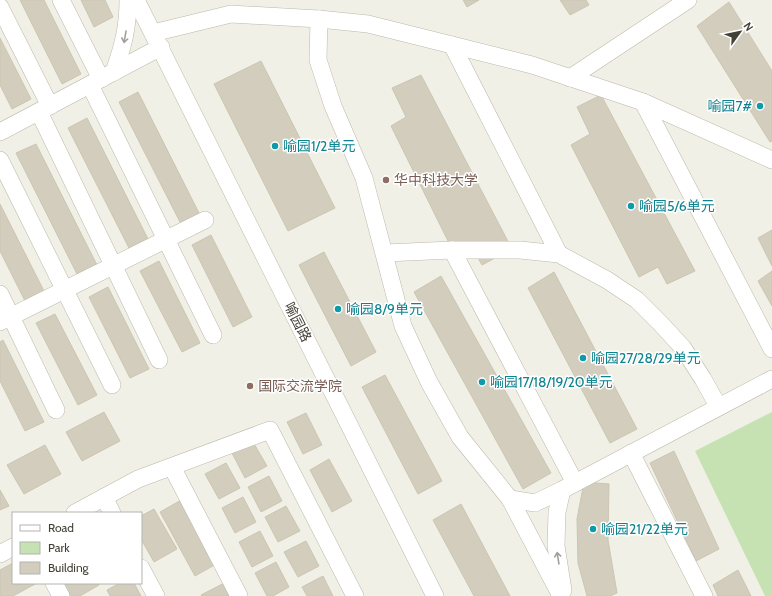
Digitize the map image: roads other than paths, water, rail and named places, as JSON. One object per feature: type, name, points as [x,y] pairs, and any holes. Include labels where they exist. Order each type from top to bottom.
[{"type":"street","points":[[61,0],[102,79],[166,240],[213,336]]},
{"type":"street","points":[[102,79],[124,43],[128,18],[128,0]]},
{"type":"street","name":"喻园路","points":[[136,0],[435,596]]},
{"type":"street","points":[[570,78],[688,0]]},
{"type":"street","points":[[0,6],[114,266],[159,360]]},
{"type":"street","points":[[0,132],[102,79],[157,40],[231,14],[368,24],[532,65],[643,102],[772,160]]},
{"type":"street","points":[[319,20],[318,60],[333,106],[364,178],[403,326],[429,382],[460,437],[510,499],[562,596]]},
{"type":"street","points":[[452,45],[559,254]]},
{"type":"street","points":[[643,102],[772,349]]},
{"type":"street","points":[[0,160],[112,385]]},
{"type":"street","points":[[5,320],[206,220]]},
{"type":"street","points":[[384,253],[452,250],[520,250],[559,254],[607,280],[637,300],[662,324],[683,348],[704,379],[718,406]]},
{"type":"street","points":[[452,250],[569,486]]},
{"type":"street","points":[[0,294],[5,320],[56,410]]},
{"type":"street","points":[[510,499],[535,503],[772,379]]},
{"type":"street","points":[[77,512],[138,479],[270,430],[355,596]]},
{"type":"street","points":[[631,453],[704,596]]},
{"type":"street","points":[[172,467],[239,596]]},
{"type":"street","points":[[562,596],[556,546],[557,512],[569,486]]},
{"type":"street","points":[[104,498],[111,512]]},
{"type":"street","points":[[0,554],[12,548]]},
{"type":"street","points":[[142,570],[156,596]]},
{"type":"street","points":[[55,584],[61,596]]},
{"type":"place","name":"喻园7#","points":[[760,106]]},
{"type":"place","name":"喻园1/2单元","points":[[275,146]]},
{"type":"place","name":"华中科技大学","points":[[386,180]]},
{"type":"place","name":"喻园5/6单元","points":[[631,206]]},
{"type":"place","name":"喻园8/9单元","points":[[338,309]]},
{"type":"place","name":"喻园27/28/29单元","points":[[583,358]]},
{"type":"place","name":"喻园17/18/19/20单元","points":[[482,382]]},
{"type":"place","name":"国际交流学院","points":[[250,386]]},
{"type":"place","name":"喻园21/22单元","points":[[593,529]]}]
